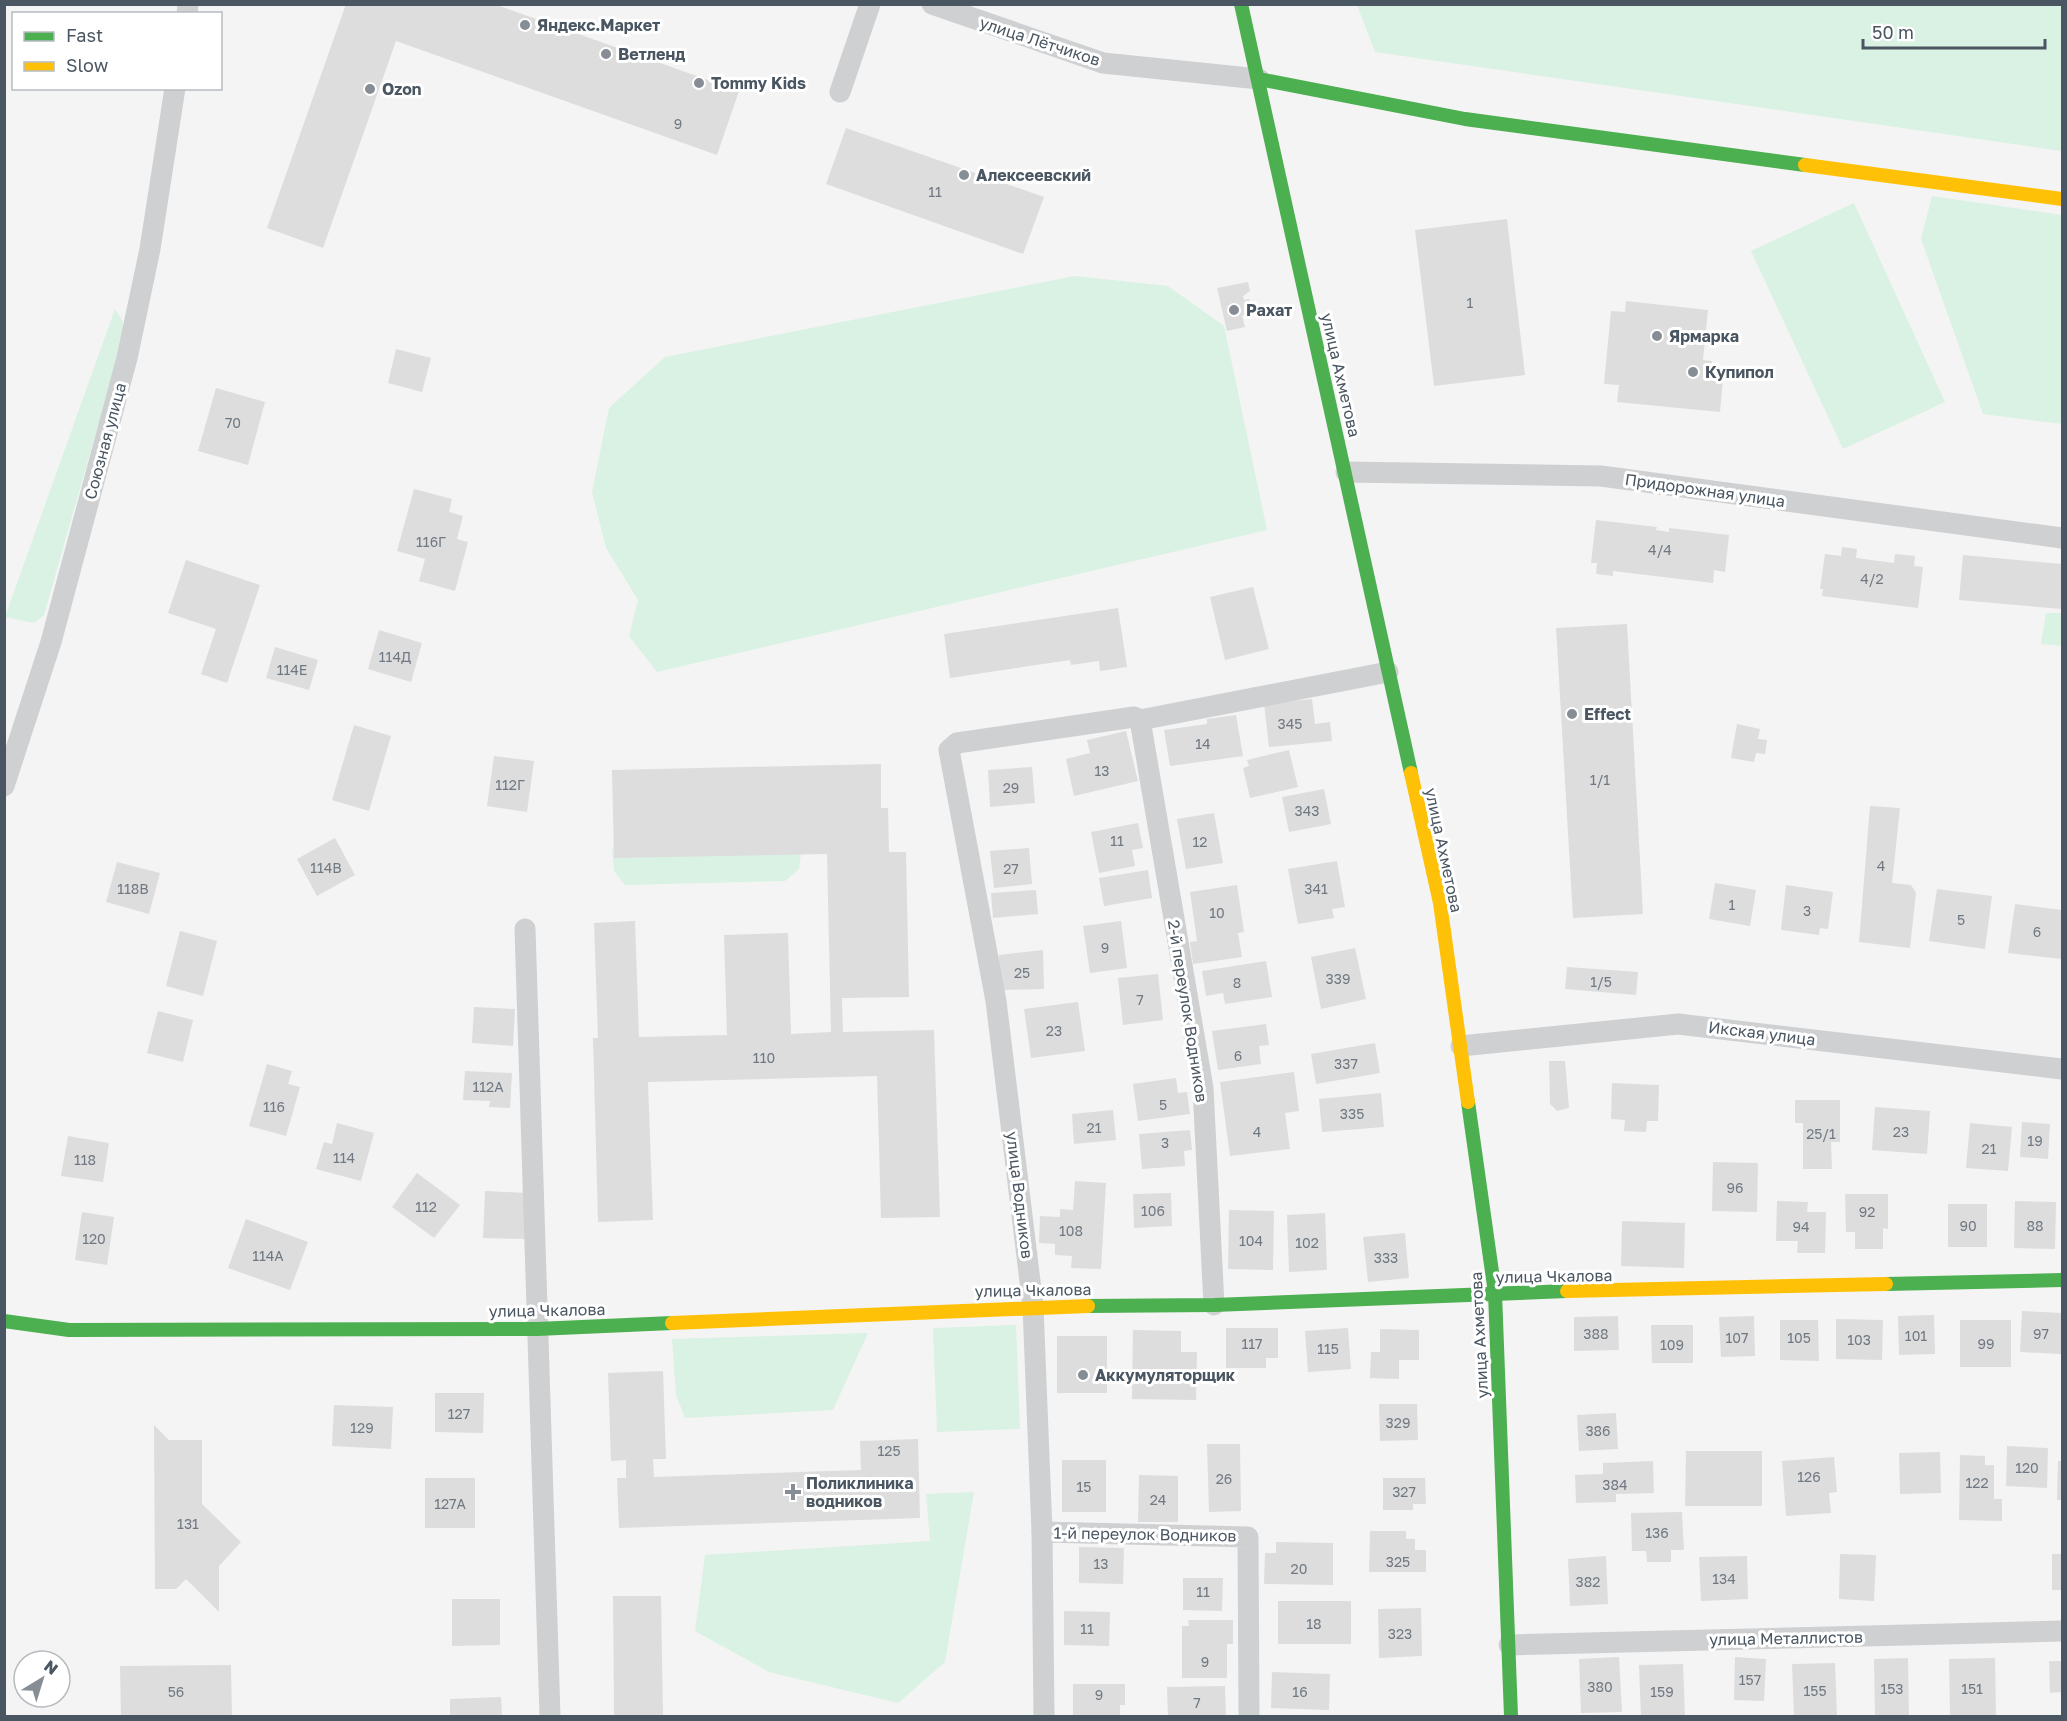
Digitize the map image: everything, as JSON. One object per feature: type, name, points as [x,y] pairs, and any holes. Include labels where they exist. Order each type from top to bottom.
[{"type":"main road","name":"улица Ахметова","points":[[1241,4],[1440,903],[1496,1293],[1511,1716]]},
{"type":"main road","points":[[1258,80],[1465,119],[2062,199]]},
{"type":"main road","name":"улица Чкалова","points":[[4,1321],[69,1330],[537,1329],[1034,1306],[1214,1305],[1496,1293],[2062,1280]]},
{"type":"street","points":[[840,92],[870,4]]},
{"type":"street","name":"улица Лётчиков","points":[[932,4],[1103,63],[1258,80]]},
{"type":"street","name":"Союзная улица","points":[[4,786],[51,642],[127,358],[150,249],[175,90]]},
{"type":"street","name":"Придорожная улица","points":[[1346,472],[1601,476],[2062,538]]},
{"type":"street","points":[[1140,720],[1388,672]]},
{"type":"street","name":"улица Водников","points":[[1044,1716],[1042,1532],[1034,1306],[996,1001],[949,750],[957,743],[1134,717],[1140,720]]},
{"type":"street","name":"2-й переулок Водников","points":[[1140,720],[1203,1088],[1214,1305]]},
{"type":"street","points":[[525,928],[550,1716]]},
{"type":"street","name":"Икская улица","points":[[1461,1046],[1687,1024],[2062,1070]]},
{"type":"street","name":"1-й переулок Водников","points":[[1042,1532],[1248,1537],[1250,1716]]},
{"type":"street","name":"улица Металлистов","points":[[1509,1645],[2062,1631]]},
{"type":"green space","points":[[1357,5],[2062,5],[2062,151],[1375,52]]},
{"type":"green space","points":[[1932,196],[2062,215],[2062,424],[1983,414],[1921,239]]},
{"type":"green space","points":[[1854,203],[1945,402],[1843,449],[1751,251]]},
{"type":"green space","points":[[1075,276],[1168,286],[1224,326],[1267,530],[657,672],[629,636],[638,600],[606,548],[592,492],[609,408],[665,357]]},
{"type":"green space","points":[[115,309],[123,322],[124,334],[44,615],[34,623],[5,617]]},
{"type":"green space","points":[[2046,613],[2062,613],[2062,646],[2041,644]]},
{"type":"green space","points":[[802,845],[799,869],[785,881],[625,885],[614,871],[612,849]]},
{"type":"green space","points":[[1016,1325],[1020,1429],[937,1432],[933,1328]]},
{"type":"green space","points":[[868,1333],[833,1410],[685,1418],[676,1395],[672,1339]]},
{"type":"green space","points":[[974,1492],[945,1662],[898,1703],[769,1672],[695,1631],[705,1555],[930,1541],[926,1494]]},
{"type":"building","points":[[346,4],[494,4],[739,91],[717,155],[396,41],[323,248],[267,228]]},
{"type":"building","points":[[846,128],[1044,197],[1023,254],[826,184]]},
{"type":"building","points":[[1507,219],[1525,375],[1434,386],[1415,230]]},
{"type":"building","name":"Рахат","points":[[1248,282],[1250,291],[1243,296],[1244,300],[1249,299],[1251,304],[1245,306],[1247,314],[1242,316],[1245,327],[1227,331],[1217,288]]},
{"type":"building","name":"Ярмарка","points":[[1626,301],[1708,310],[1703,360],[1712,361],[1711,368],[1724,369],[1720,412],[1617,402],[1619,385],[1604,384],[1611,311],[1625,312]]},
{"type":"building","points":[[396,349],[431,358],[422,392],[388,383]]},
{"type":"building","points":[[216,388],[265,402],[248,465],[198,451]]},
{"type":"building","points":[[414,489],[452,499],[449,512],[463,516],[457,539],[468,542],[455,591],[419,581],[425,559],[397,551]]},
{"type":"building","points":[[1596,520],[1657,527],[1656,530],[1669,532],[1669,528],[1729,535],[1725,572],[1714,570],[1713,583],[1613,571],[1613,576],[1596,574],[1597,563],[1591,563]]},
{"type":"building","points":[[1842,547],[1857,549],[1856,558],[1894,563],[1895,554],[1915,556],[1914,566],[1923,567],[1918,608],[1822,596],[1823,589],[1820,589],[1825,554],[1841,556]]},
{"type":"building","points":[[1963,555],[2062,564],[2062,609],[1959,600]]},
{"type":"building","points":[[186,560],[260,585],[227,683],[201,674],[216,629],[168,613]]},
{"type":"building","points":[[1253,587],[1269,649],[1225,660],[1210,597]]},
{"type":"building","points":[[1118,608],[1127,667],[1100,671],[1099,661],[1071,665],[1070,660],[950,678],[944,634]]},
{"type":"building","points":[[1627,624],[1643,914],[1573,918],[1556,628]]},
{"type":"building","points":[[379,630],[422,643],[411,682],[368,669]]},
{"type":"building","points":[[275,647],[318,660],[309,690],[266,678]]},
{"type":"building","points":[[1312,699],[1315,724],[1330,722],[1332,741],[1269,747],[1264,704]]},
{"type":"building","points":[[1236,715],[1243,756],[1170,766],[1164,730],[1207,724],[1207,719]]},
{"type":"building","points":[[1737,724],[1760,729],[1758,739],[1767,740],[1765,754],[1756,753],[1754,762],[1731,758]]},
{"type":"building","points":[[354,725],[391,736],[369,811],[332,800]]},
{"type":"building","points":[[1126,731],[1138,781],[1074,796],[1066,759],[1090,753],[1087,740]]},
{"type":"building","points":[[1289,750],[1298,787],[1250,798],[1243,768],[1249,766],[1247,760]]},
{"type":"building","points":[[494,756],[534,761],[527,812],[487,806]]},
{"type":"building","points":[[881,764],[881,808],[888,808],[889,852],[906,852],[909,997],[842,998],[843,1032],[934,1030],[940,1217],[881,1218],[877,1076],[648,1082],[653,1220],[598,1222],[593,1038],[598,1038],[594,923],[635,921],[639,1037],[727,1035],[724,935],[788,933],[791,1034],[831,1032],[827,854],[614,858],[612,770]]},
{"type":"building","points":[[1032,767],[1035,803],[990,807],[988,770]]},
{"type":"building","points":[[1324,789],[1331,824],[1289,832],[1282,797]]},
{"type":"building","points":[[1870,806],[1900,808],[1892,883],[1911,885],[1916,893],[1910,948],[1859,942]]},
{"type":"building","points":[[1214,813],[1223,863],[1186,869],[1177,819]]},
{"type":"building","points":[[1138,823],[1143,848],[1132,850],[1135,866],[1099,873],[1091,832]]},
{"type":"building","points":[[335,838],[355,875],[317,896],[297,859]]},
{"type":"building","points":[[1029,848],[1032,884],[994,888],[990,851]]},
{"type":"building","points":[[1337,861],[1345,907],[1332,909],[1334,918],[1298,924],[1288,869]]},
{"type":"building","points":[[117,862],[160,873],[149,914],[106,902]]},
{"type":"building","points":[[1148,870],[1152,898],[1104,906],[1099,878]]},
{"type":"building","points":[[1715,883],[1756,890],[1750,926],[1709,919]]},
{"type":"building","points":[[1237,885],[1244,932],[1238,933],[1242,957],[1193,964],[1190,942],[1197,941],[1190,892]]},
{"type":"building","points":[[1786,885],[1833,892],[1828,929],[1820,928],[1819,935],[1781,930]]},
{"type":"building","points":[[1937,889],[1992,896],[1985,949],[1929,941]]},
{"type":"building","points":[[1036,890],[1038,914],[993,918],[991,893]]},
{"type":"building","points":[[2015,904],[2062,910],[2062,959],[2008,953]]},
{"type":"building","points":[[1121,921],[1127,968],[1090,973],[1083,926]]},
{"type":"building","points":[[180,931],[217,941],[203,996],[166,986]]},
{"type":"building","points":[[1355,948],[1366,999],[1321,1009],[1311,957]]},
{"type":"building","points":[[1043,950],[1044,989],[1000,990],[999,955]]},
{"type":"building","points":[[1266,961],[1272,997],[1225,1004],[1223,993],[1206,996],[1202,971]]},
{"type":"building","points":[[1567,967],[1638,972],[1636,995],[1565,989]]},
{"type":"building","points":[[1158,974],[1163,1020],[1123,1025],[1118,978]]},
{"type":"building","points":[[1078,1002],[1085,1051],[1031,1058],[1024,1009]]},
{"type":"building","points":[[474,1007],[515,1009],[513,1046],[472,1043]]},
{"type":"building","points":[[158,1011],[193,1020],[183,1062],[147,1053]]},
{"type":"building","points":[[1266,1024],[1269,1045],[1259,1046],[1261,1064],[1218,1070],[1212,1031]]},
{"type":"building","points":[[1375,1043],[1380,1073],[1316,1084],[1311,1054]]},
{"type":"building","points":[[1549,1061],[1565,1061],[1569,1108],[1557,1111],[1550,1104]]},
{"type":"building","points":[[267,1064],[292,1071],[288,1084],[300,1087],[286,1136],[249,1126]]},
{"type":"building","points":[[465,1071],[512,1073],[510,1108],[489,1107],[490,1101],[463,1100]]},
{"type":"building","points":[[1294,1072],[1299,1111],[1285,1113],[1290,1149],[1230,1156],[1220,1082]]},
{"type":"building","points":[[1176,1078],[1178,1093],[1187,1092],[1190,1114],[1138,1121],[1133,1084]]},
{"type":"building","points":[[1612,1083],[1659,1085],[1658,1121],[1647,1121],[1646,1132],[1624,1131],[1625,1120],[1611,1119]]},
{"type":"building","points":[[1381,1093],[1384,1127],[1322,1132],[1319,1099]]},
{"type":"building","points":[[1795,1100],[1840,1100],[1840,1142],[1831,1142],[1832,1169],[1803,1169],[1803,1123],[1795,1123]]},
{"type":"building","points":[[1875,1107],[1930,1111],[1927,1154],[1872,1150]]},
{"type":"building","points":[[1113,1110],[1116,1140],[1074,1144],[1072,1114]]},
{"type":"building","points":[[2022,1122],[2050,1124],[2048,1159],[2020,1157]]},
{"type":"building","points":[[337,1123],[374,1133],[361,1181],[316,1169],[324,1142],[332,1144]]},
{"type":"building","points":[[1970,1123],[2012,1127],[2008,1171],[1966,1168]]},
{"type":"building","points":[[1190,1130],[1192,1150],[1184,1151],[1185,1166],[1142,1169],[1139,1134]]},
{"type":"building","points":[[68,1136],[109,1143],[103,1182],[61,1176]]},
{"type":"building","points":[[1713,1162],[1758,1163],[1757,1212],[1712,1211]]},
{"type":"building","points":[[417,1173],[460,1205],[434,1238],[392,1207]]},
{"type":"building","points":[[1075,1181],[1106,1183],[1101,1269],[1071,1268],[1072,1256],[1055,1255],[1055,1244],[1039,1243],[1040,1216],[1060,1217],[1060,1209],[1073,1210]]},
{"type":"building","points":[[485,1191],[527,1193],[525,1239],[483,1238]]},
{"type":"building","points":[[1171,1193],[1172,1226],[1134,1228],[1133,1194]]},
{"type":"building","points":[[1845,1194],[1888,1194],[1888,1229],[1883,1228],[1883,1249],[1855,1249],[1855,1232],[1846,1232]]},
{"type":"building","points":[[1777,1201],[1808,1202],[1807,1212],[1826,1212],[1825,1253],[1797,1253],[1798,1241],[1776,1241]]},
{"type":"building","points":[[2015,1201],[2056,1202],[2055,1249],[2014,1248]]},
{"type":"building","points":[[1948,1204],[1987,1204],[1987,1247],[1948,1247]]},
{"type":"building","points":[[1229,1210],[1274,1211],[1273,1270],[1228,1269]]},
{"type":"building","points":[[82,1212],[114,1217],[107,1265],[75,1260]]},
{"type":"building","points":[[1325,1213],[1327,1270],[1289,1272],[1287,1215]]},
{"type":"building","points":[[246,1219],[308,1242],[290,1290],[228,1268]]},
{"type":"building","points":[[1622,1221],[1685,1223],[1684,1268],[1621,1266]]},
{"type":"building","points":[[1405,1233],[1409,1278],[1368,1282],[1363,1237]]},
{"type":"building","points":[[2022,1311],[2062,1313],[2061,1354],[2020,1352]]},
{"type":"building","points":[[1934,1315],[1935,1354],[1899,1355],[1898,1316]]},
{"type":"building","points":[[1618,1316],[1619,1350],[1574,1351],[1574,1317]]},
{"type":"building","points":[[1754,1316],[1755,1356],[1721,1357],[1719,1317]]},
{"type":"building","points":[[1836,1319],[1883,1320],[1882,1360],[1836,1359]]},
{"type":"building","points":[[1780,1320],[1818,1320],[1819,1361],[1780,1360]]},
{"type":"building","points":[[1960,1320],[2011,1320],[2011,1367],[1960,1367]]},
{"type":"building","points":[[1651,1325],[1693,1325],[1693,1363],[1652,1363]]},
{"type":"building","points":[[1226,1328],[1278,1328],[1278,1358],[1266,1358],[1266,1368],[1226,1368]]},
{"type":"building","points":[[1348,1328],[1351,1369],[1308,1372],[1305,1331]]},
{"type":"building","points":[[1380,1329],[1419,1330],[1419,1360],[1399,1360],[1399,1379],[1370,1378],[1371,1352],[1380,1352]]},
{"type":"building","points":[[1133,1330],[1181,1331],[1181,1352],[1197,1352],[1196,1400],[1132,1399]]},
{"type":"building","points":[[1057,1336],[1107,1336],[1107,1393],[1057,1393]]},
{"type":"building","points":[[663,1371],[666,1459],[653,1459],[654,1477],[861,1470],[860,1441],[918,1439],[920,1518],[619,1528],[617,1478],[626,1478],[626,1460],[611,1461],[608,1373]]},
{"type":"building","points":[[435,1393],[484,1393],[483,1433],[435,1432]]},
{"type":"building","points":[[1379,1404],[1417,1404],[1418,1440],[1380,1441]]},
{"type":"building","points":[[334,1405],[393,1407],[391,1449],[332,1446]]},
{"type":"building","points":[[1616,1413],[1618,1449],[1579,1451],[1577,1415]]},
{"type":"building","points":[[154,1425],[169,1440],[202,1440],[202,1504],[241,1542],[219,1566],[219,1612],[186,1579],[176,1589],[155,1589]]},
{"type":"building","points":[[1207,1444],[1240,1444],[1241,1511],[1209,1512]]},
{"type":"building","points":[[2007,1446],[2048,1448],[2047,1488],[2006,1486]]},
{"type":"building","points":[[1686,1451],[1762,1451],[1762,1506],[1685,1506]]},
{"type":"building","points":[[1940,1452],[1941,1493],[1900,1494],[1899,1453]]},
{"type":"building","points":[[1960,1455],[1985,1456],[1985,1465],[1994,1465],[1994,1499],[2002,1499],[2002,1521],[1959,1520]]},
{"type":"building","points":[[1834,1457],[1837,1492],[1829,1493],[1831,1513],[1786,1516],[1782,1461]]},
{"type":"building","points":[[1062,1460],[1106,1460],[1106,1512],[1062,1512]]},
{"type":"building","points":[[1653,1461],[1654,1493],[1616,1494],[1616,1502],[1576,1503],[1575,1475],[1603,1474],[1603,1463]]},
{"type":"building","points":[[2058,1461],[2062,1461],[2062,1500],[2057,1500]]},
{"type":"building","points":[[1139,1475],[1178,1476],[1178,1522],[1138,1522]]},
{"type":"building","points":[[425,1478],[475,1478],[475,1528],[425,1528]]},
{"type":"building","points":[[1383,1478],[1425,1478],[1426,1504],[1413,1504],[1413,1510],[1383,1510]]},
{"type":"building","points":[[1682,1512],[1684,1550],[1671,1550],[1671,1562],[1647,1562],[1646,1551],[1632,1551],[1631,1513]]},
{"type":"building","points":[[1370,1531],[1406,1531],[1406,1539],[1415,1539],[1415,1550],[1426,1550],[1426,1572],[1369,1572]]},
{"type":"building","points":[[1276,1542],[1333,1543],[1333,1585],[1264,1584],[1265,1553],[1276,1553]]},
{"type":"building","points":[[1079,1547],[1124,1548],[1123,1584],[1079,1583]]},
{"type":"building","points":[[1840,1554],[1876,1555],[1874,1601],[1839,1599]]},
{"type":"building","points":[[2052,1554],[2062,1554],[2062,1590],[2052,1590]]},
{"type":"building","points":[[1606,1556],[1608,1604],[1570,1606],[1568,1559]]},
{"type":"building","points":[[1747,1556],[1748,1599],[1701,1601],[1699,1557]]},
{"type":"building","points":[[1183,1578],[1223,1578],[1222,1611],[1183,1610]]},
{"type":"building","points":[[613,1596],[661,1596],[663,1716],[614,1716]]},
{"type":"building","points":[[452,1599],[500,1599],[500,1645],[452,1646]]},
{"type":"building","points":[[1278,1601],[1351,1601],[1351,1644],[1278,1644]]},
{"type":"building","points":[[1421,1608],[1422,1656],[1379,1658],[1378,1609]]},
{"type":"building","points":[[1064,1611],[1110,1612],[1109,1646],[1064,1645]]},
{"type":"building","points":[[1188,1620],[1233,1620],[1233,1644],[1227,1644],[1227,1678],[1182,1678],[1182,1626],[1189,1626]]},
{"type":"building","points":[[1619,1657],[1622,1712],[1581,1713],[1579,1659]]},
{"type":"building","points":[[1735,1657],[1766,1659],[1764,1701],[1734,1700]]},
{"type":"building","points":[[1908,1658],[1909,1716],[1875,1716],[1874,1659]]},
{"type":"building","points":[[1995,1658],[1996,1716],[1950,1716],[1949,1659]]},
{"type":"building","points":[[2049,1661],[2062,1661],[2062,1692],[2050,1693]]},
{"type":"building","points":[[1835,1663],[1837,1716],[1794,1716],[1792,1664]]},
{"type":"building","points":[[1683,1664],[1685,1716],[1641,1716],[1639,1665]]},
{"type":"building","points":[[231,1665],[232,1716],[121,1716],[120,1666]]},
{"type":"building","points":[[1272,1672],[1330,1674],[1329,1710],[1271,1708]]},
{"type":"building","points":[[1073,1684],[1125,1684],[1125,1705],[1120,1705],[1120,1716],[1073,1716]]},
{"type":"building","points":[[1225,1686],[1226,1716],[1168,1716],[1167,1687]]},
{"type":"building","points":[[501,1697],[502,1716],[450,1716],[450,1699]]},
{"type":"traffic: fast","points":[[1241,4],[1411,773]]},
{"type":"traffic: fast","points":[[1259,79],[1465,119],[1805,165]]},
{"type":"traffic: fast","points":[[1468,1102],[1495,1293],[1511,1716]]},
{"type":"traffic: fast","points":[[1886,1284],[2062,1280]]},
{"type":"traffic: fast","points":[[1088,1306],[1214,1305],[1567,1291]]},
{"type":"traffic: fast","points":[[4,1321],[69,1330],[537,1329],[672,1323]]},
{"type":"traffic: slow","points":[[1805,165],[2062,199]]},
{"type":"traffic: slow","points":[[1411,773],[1440,903],[1468,1102]]},
{"type":"traffic: slow","points":[[1567,1291],[1886,1284]]},
{"type":"traffic: slow","points":[[672,1323],[1088,1306]]},
{"type":"place","name":"Яндекс.Маркет","points":[[525,25]]},
{"type":"place","name":"Ветленд","points":[[606,54]]},
{"type":"place","name":"Tommy Kids","points":[[699,83]]},
{"type":"place","name":"Ozon","points":[[370,89]]},
{"type":"place","name":"Алексеевский","points":[[964,175]]},
{"type":"place","name":"Рахат","points":[[1234,310]]},
{"type":"place","name":"Ярмарка","points":[[1657,336]]},
{"type":"place","name":"Купипол","points":[[1693,372]]},
{"type":"place","name":"Effect","points":[[1572,714]]},
{"type":"place","name":"Аккумуляторщик","points":[[1083,1375]]},
{"type":"place","name":"Поликлиника водников","points":[[793,1492]]}]
